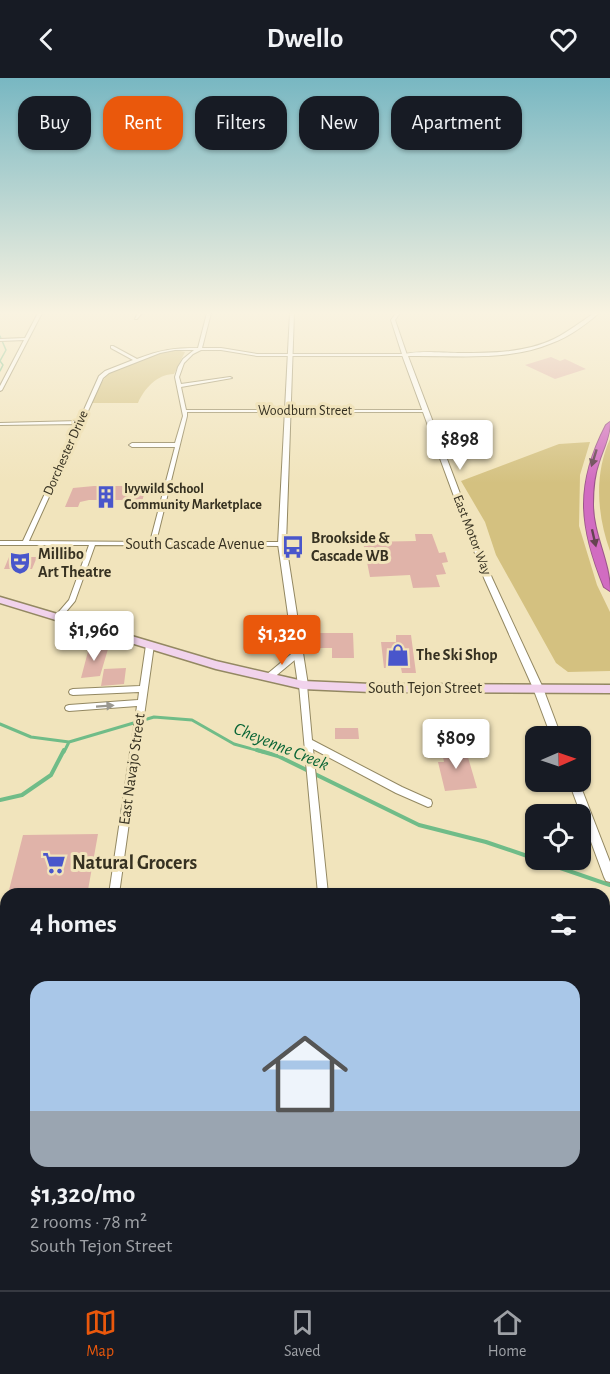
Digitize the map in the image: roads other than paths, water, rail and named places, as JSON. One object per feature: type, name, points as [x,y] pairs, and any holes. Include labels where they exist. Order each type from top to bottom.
[{"type":"highway","points":[[610,425],[597,448],[587,493],[595,545],[610,586]]},
{"type":"main road","name":"South Tejon Street","points":[[0,600],[227,668],[303,685],[371,688],[610,689]]},
{"type":"street","name":"Dorchester Drive","points":[[25,543],[101,377],[112,370]]},
{"type":"street","points":[[152,544],[185,411],[177,377],[179,370]]},
{"type":"street","points":[[289,370],[282,544],[303,685],[322,888]]},
{"type":"street","name":"East Motor Way","points":[[410,370],[488,578],[538,688],[552,726]]},
{"type":"street","points":[[0,390],[3,378]]},
{"type":"street","points":[[179,386],[230,378]]},
{"type":"street","name":"Woodburn Street","points":[[185,411],[425,411]]},
{"type":"street","points":[[0,424],[79,422]]},
{"type":"street","points":[[132,445],[177,445]]},
{"type":"street","name":"South Cascade Avenue","points":[[0,543],[282,544]]},
{"type":"street","points":[[58,617],[72,601],[92,544]]},
{"type":"street","name":"East Navajo Street","points":[[115,888],[150,645]]},
{"type":"street","points":[[269,677],[298,652]]},
{"type":"street","points":[[73,692],[143,689]]},
{"type":"street","points":[[69,708],[141,703]]},
{"type":"street","points":[[308,742],[399,790],[429,803]]},
{"type":"street","points":[[578,792],[609,874]]},
{"type":"waterway","name":"Cheyenne Creek","points":[[69,742],[154,717],[192,720],[234,744],[263,752]]},
{"type":"waterway","points":[[0,724],[31,737],[69,742]]},
{"type":"waterway","name":"Cheyenne Creek","points":[[64,752],[69,742]]},
{"type":"waterway","name":"Cheyenne Creek","points":[[0,800],[22,795],[51,775],[64,750]]},
{"type":"waterway","name":"Cheyenne Creek","points":[[257,750],[278,756],[419,825],[486,842],[525,855]]},
{"type":"waterway","name":"Cheyenne Creek","points":[[566,870],[610,885]]},
{"type":"place","name":"Ivywild School Community Marketplace","points":[[106,497]]},
{"type":"place","name":"Brookside & Cascade WB","points":[[293,547]]},
{"type":"place","name":"Millibo Art Theatre","points":[[20,563]]},
{"type":"place","name":"The Ski Shop","points":[[398,655]]},
{"type":"place","name":"Natural Grocers","points":[[54,863]]}]
